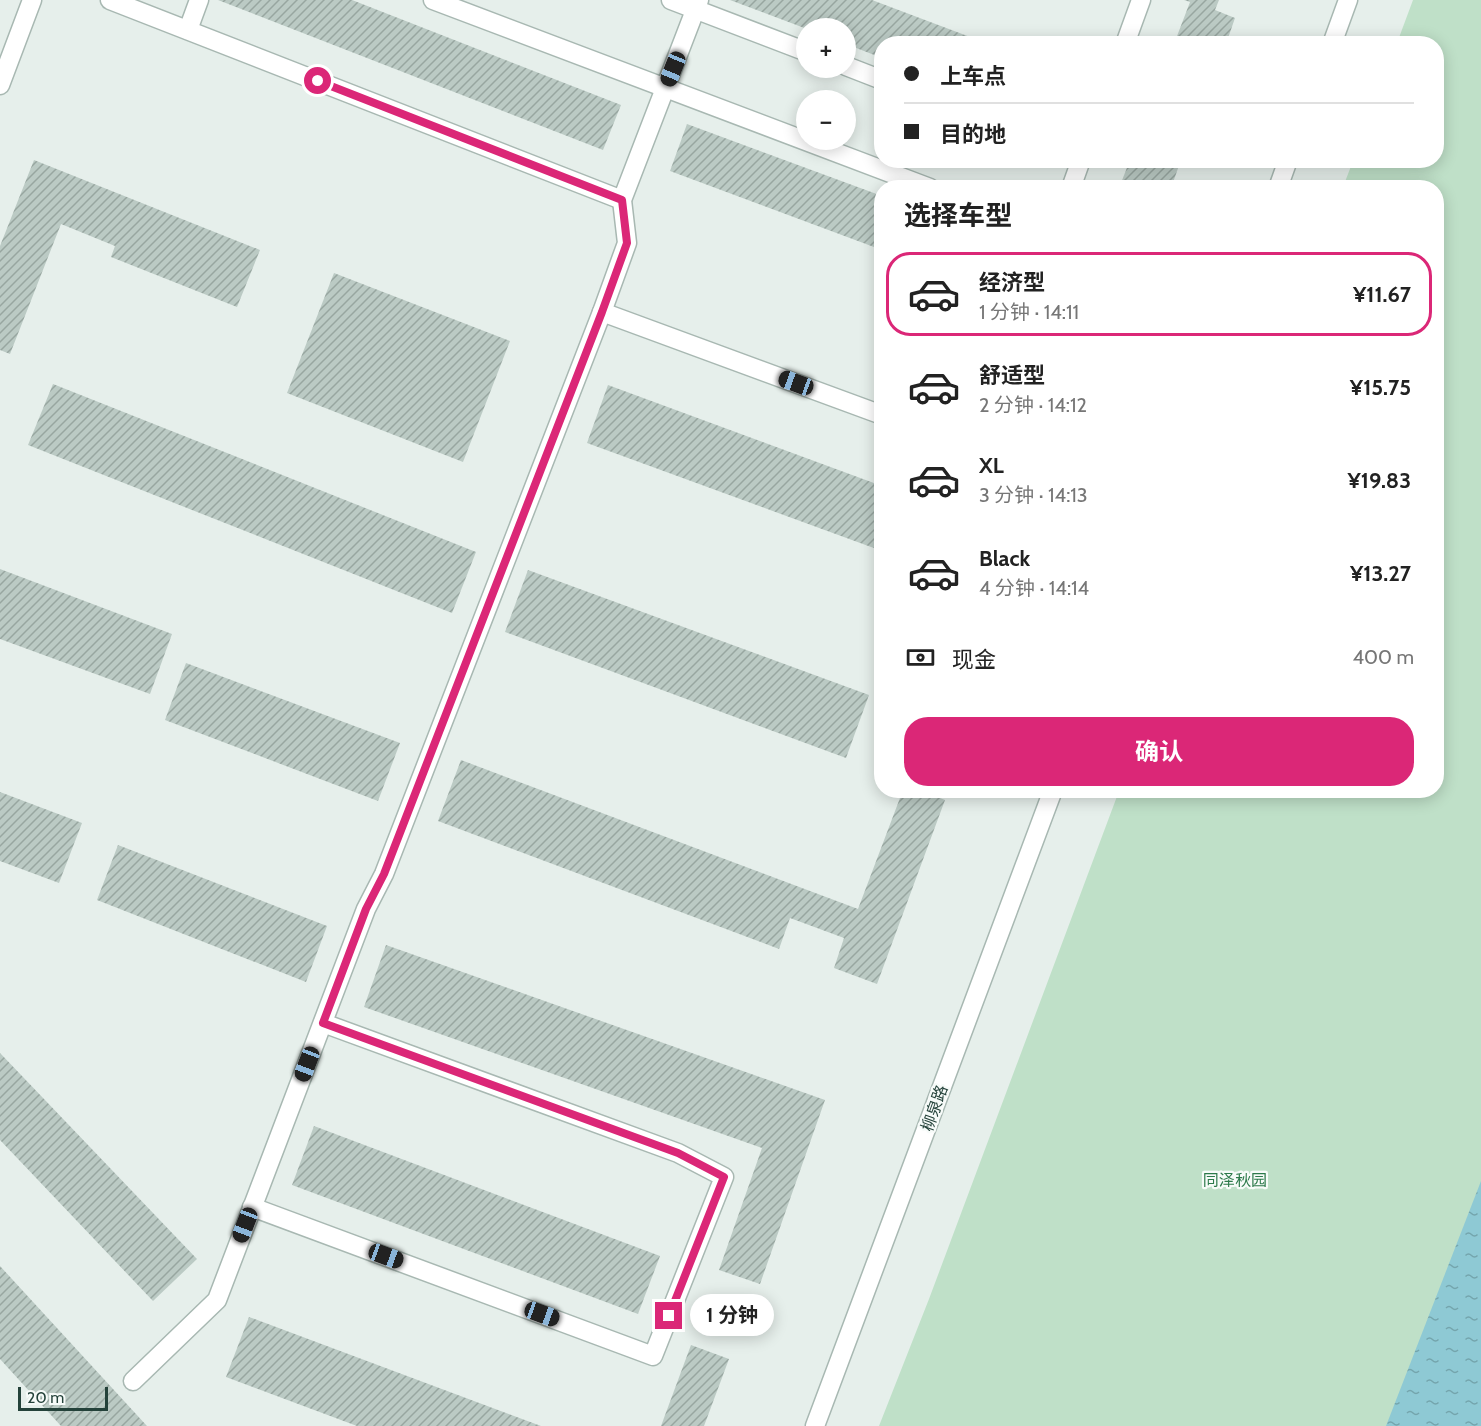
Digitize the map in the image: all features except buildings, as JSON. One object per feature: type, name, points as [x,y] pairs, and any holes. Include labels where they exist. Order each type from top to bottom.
[{"type":"street","points":[[0,85],[32,0]]},
{"type":"street","points":[[110,0],[622,200]]},
{"type":"street","points":[[188,30],[199,0]]},
{"type":"street","points":[[433,0],[874,167]]},
{"type":"street","points":[[671,0],[698,5],[796,47]]},
{"type":"street","points":[[1128,36],[1142,0]]},
{"type":"street","points":[[1335,36],[1348,0]]},
{"type":"street","points":[[134,1381],[217,1300],[366,909],[384,874],[602,312],[627,243],[622,200],[698,5]]},
{"type":"street","points":[[856,70],[874,77]]},
{"type":"street","points":[[876,168],[909,180]]},
{"type":"street","points":[[602,312],[874,412]]},
{"type":"street","name":"柳泉路","points":[[815,1426],[1050,798]]},
{"type":"street","points":[[252,1207],[653,1356],[724,1177],[678,1153],[323,1023]]},
{"type":"green space","name":"同泽秋园","points":[[1413,0],[1481,0],[1481,1292],[1432,1426],[879,1426],[929,1299],[1116,798],[1444,798],[1444,180],[1346,180],[1350,168],[1444,168],[1444,36],[1400,36]]},
{"type":"water","points":[[1481,1181],[1481,1426],[1386,1426]]},
{"type":"route","points":[[318,81],[622,200],[627,243],[602,312],[384,874],[366,909],[323,1023],[678,1153],[724,1177],[669,1316]]}]
